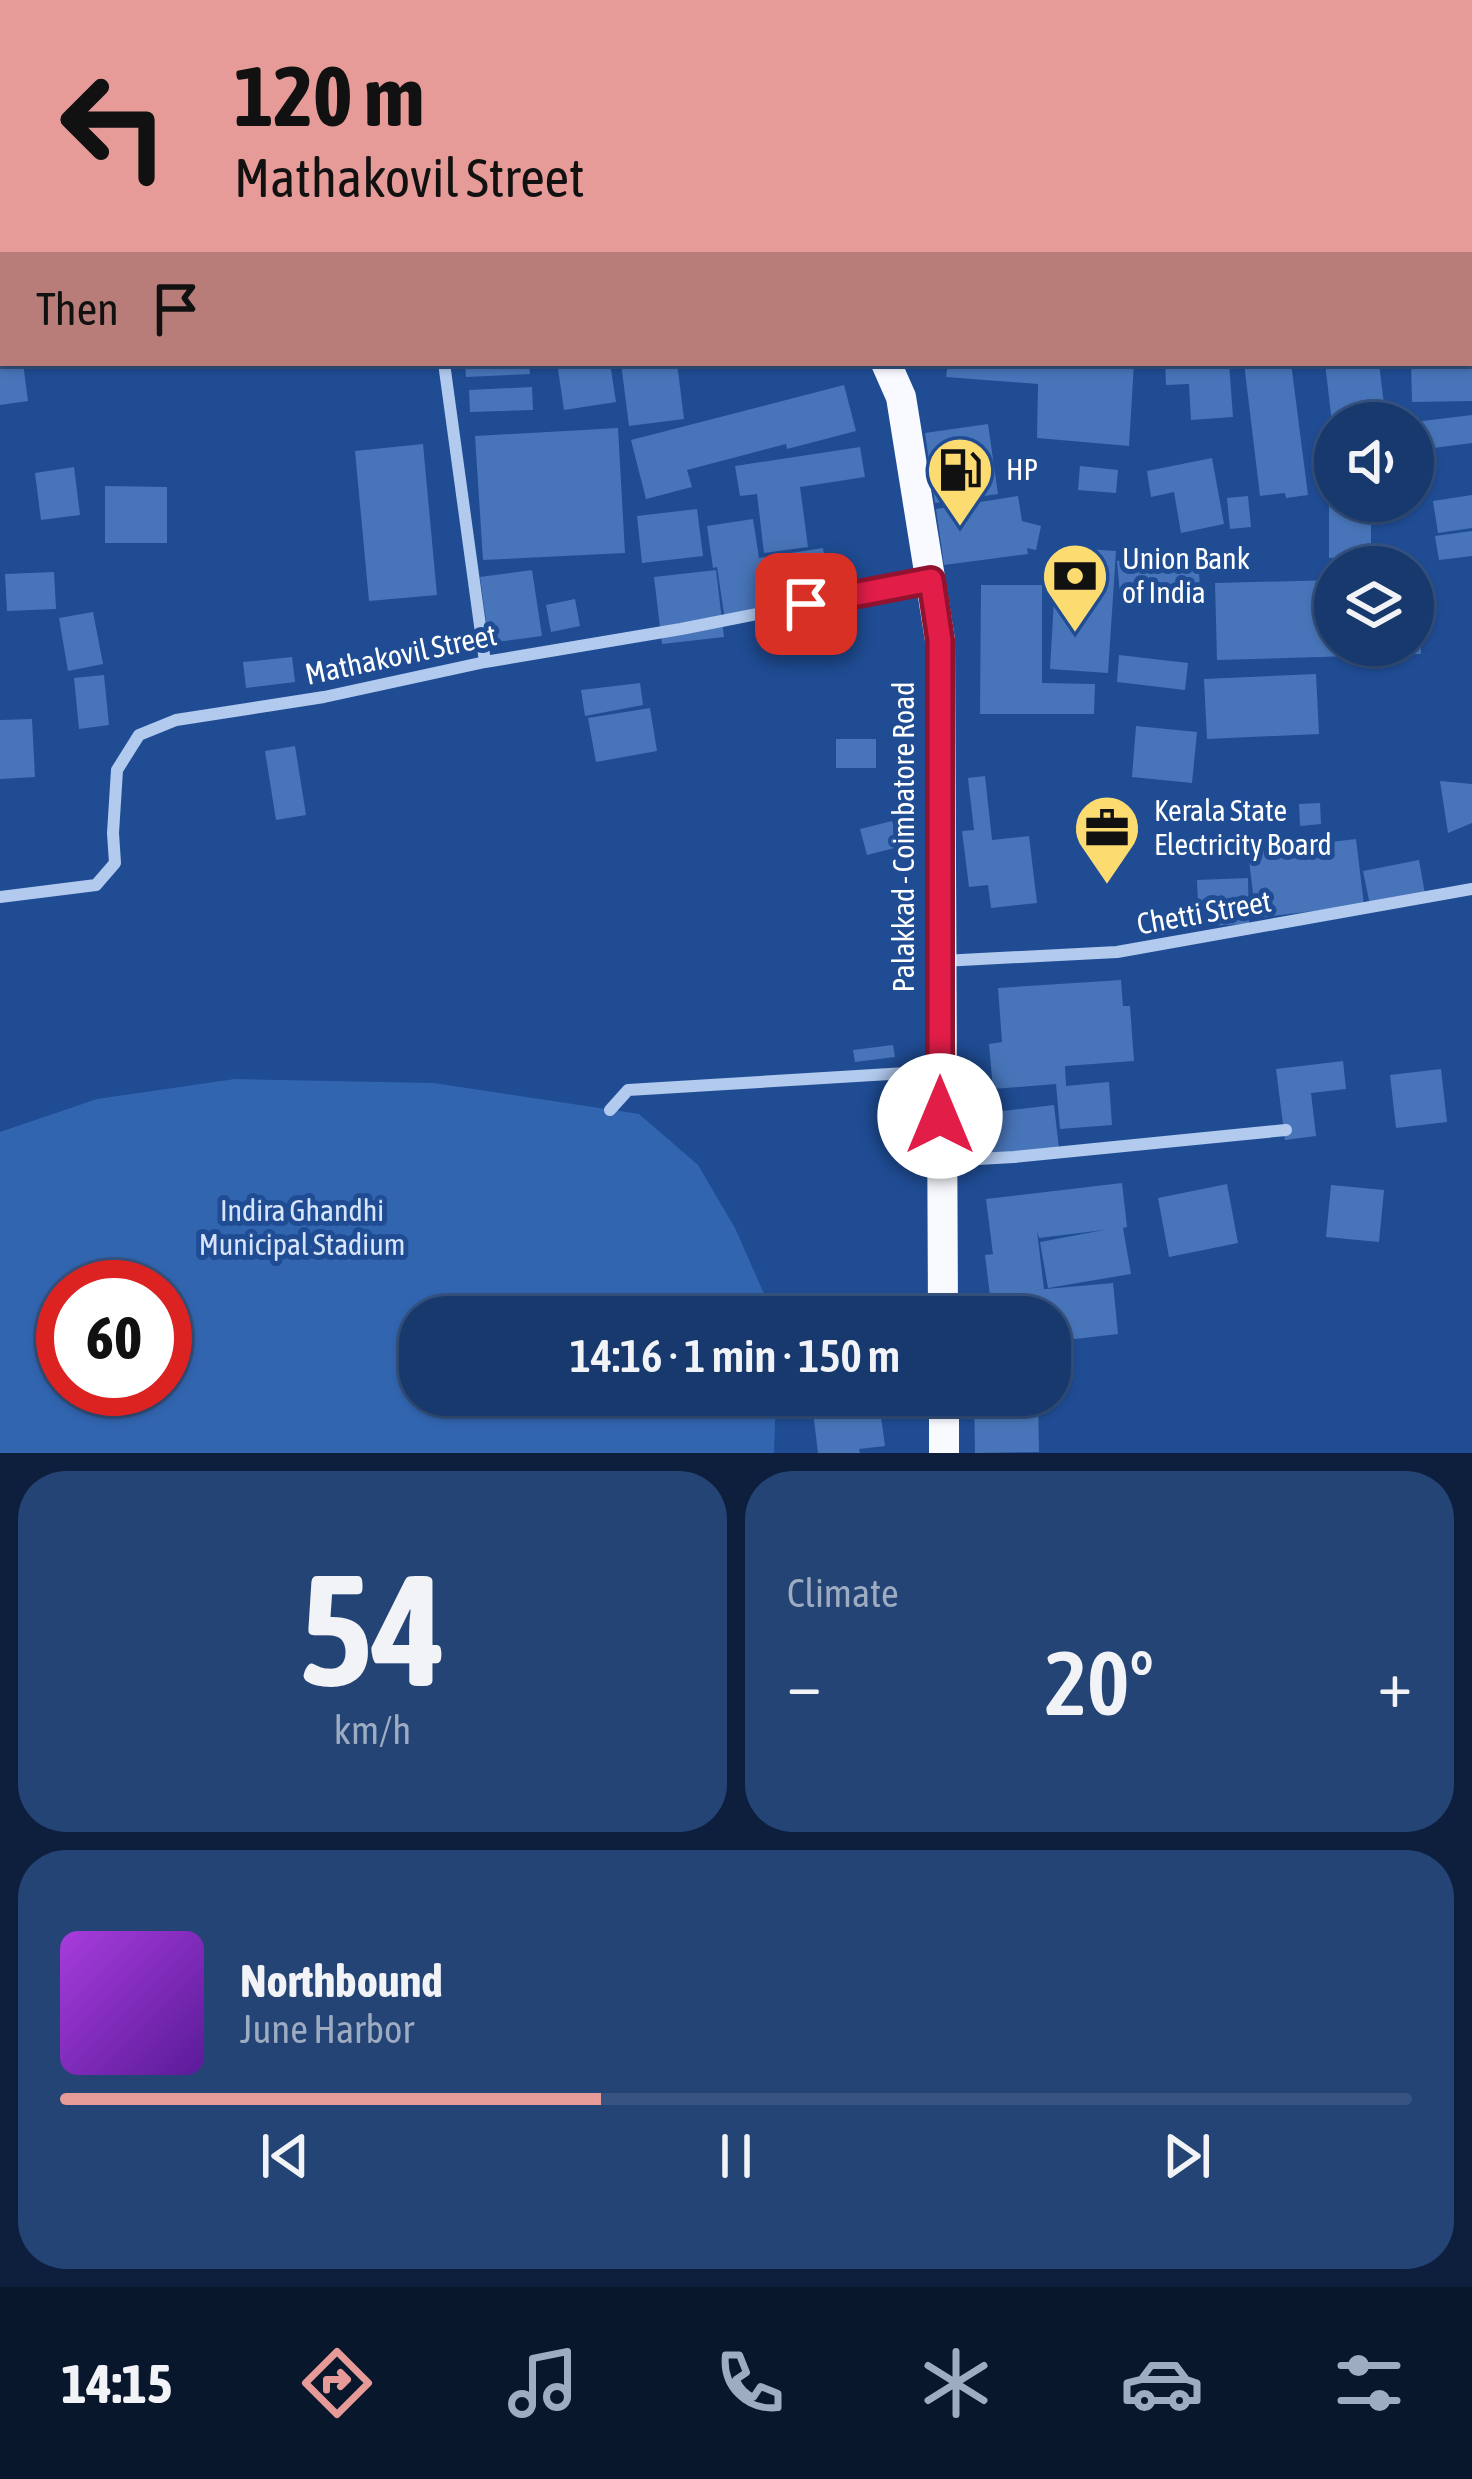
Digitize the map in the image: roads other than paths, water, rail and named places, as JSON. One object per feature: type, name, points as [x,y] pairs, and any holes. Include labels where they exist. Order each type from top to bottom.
[{"type":"main road","name":"Palakkad - Coimbatore Road","points":[[887,366],[901,397],[940,640],[943,1296]]},
{"type":"main road","points":[[944,1416],[944,1453]]},
{"type":"street","points":[[444,366],[485,662]]},
{"type":"street","name":"Mathakovil Street","points":[[0,897],[96,885],[116,863],[117,770],[139,735],[176,720],[324,697],[485,662],[931,580]]},
{"type":"street","name":"Chetti Street","points":[[941,961],[1117,952],[1472,889]]},
{"type":"street","points":[[610,1110],[628,1090],[940,1071]]},
{"type":"street","points":[[940,1161],[1286,1130]]},
{"type":"place","name":"HP","points":[[960,529]]},
{"type":"place","name":"Union Bank of India","points":[[1075,635]]},
{"type":"place","name":"Kerala State Electricity Board","points":[[1107,887]]},
{"type":"park label","name":"Indira Ghandhi Municipal Stadium","points":[[302,1228]]}]
